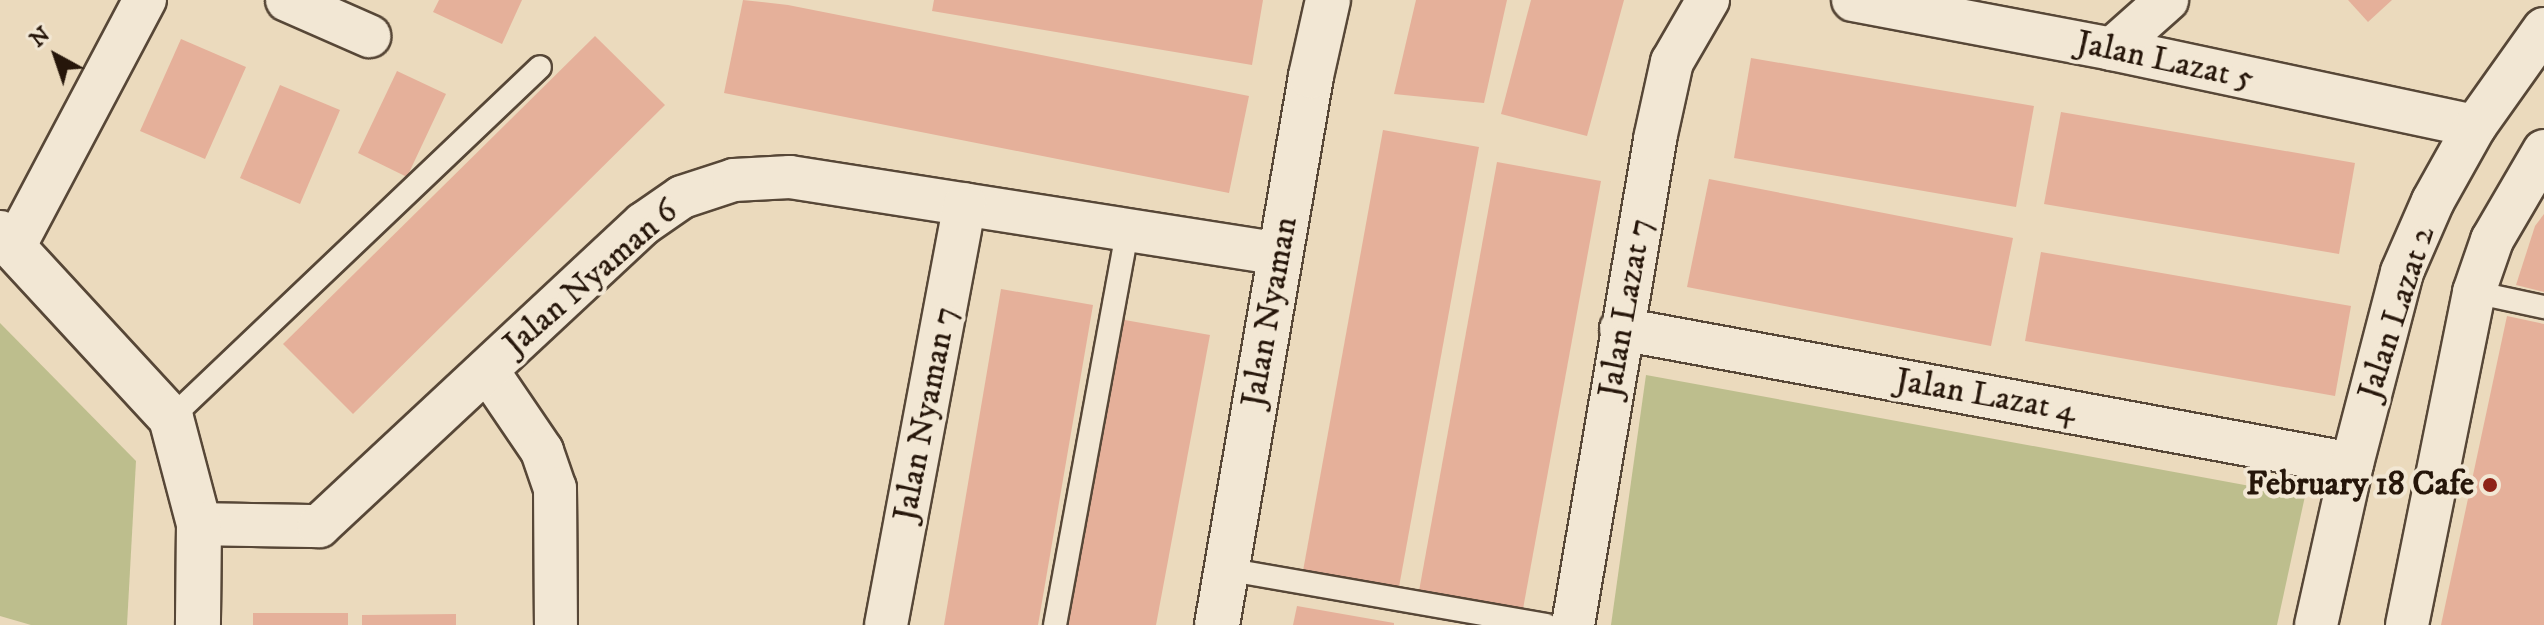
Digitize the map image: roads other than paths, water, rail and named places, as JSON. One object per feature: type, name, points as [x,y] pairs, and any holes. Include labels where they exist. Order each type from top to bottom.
[{"type":"street","points":[[145,0],[7,240],[171,418],[199,524],[198,625]]},
{"type":"street","points":[[287,0],[369,36]]},
{"type":"street","name":"Jalan Nyaman","points":[[1217,625],[1328,0]]},
{"type":"street","name":"Jalan Lazat 7","points":[[1573,625],[1621,329],[1672,62],[1708,0]]},
{"type":"street","name":"Jalan Lazat 5","points":[[1853,0],[2112,49],[2475,126]]},
{"type":"street","points":[[2112,49],[2167,0]]},
{"type":"street","name":"Jalan Lazat 2","points":[[2316,625],[2352,464],[2402,272],[2433,201],[2475,126],[2544,29]]},
{"type":"street","name":"Jalan Lazat 2","points":[[2407,625],[2474,292],[2492,240],[2544,151]]},
{"type":"street","name":"Jalan Nyaman 6","points":[[199,524],[319,526],[643,224],[682,197],[734,180],[790,177],[1127,233],[1281,254]]},
{"type":"street","name":"Jalan Nyaman 7","points":[[886,625],[965,204]]},
{"type":"street","name":"Jalan Lazat 4","points":[[1621,329],[2352,464]]},
{"type":"street","points":[[487,370],[542,451],[555,488],[556,625]]},
{"type":"lane","points":[[171,418],[540,67]]},
{"type":"lane","points":[[1055,625],[1127,233]]},
{"type":"lane","points":[[2474,292],[2544,307]]},
{"type":"lane","points":[[1225,569],[1546,625]]},
{"type":"place","name":"February 18 Cafe","points":[[2490,485]]}]
